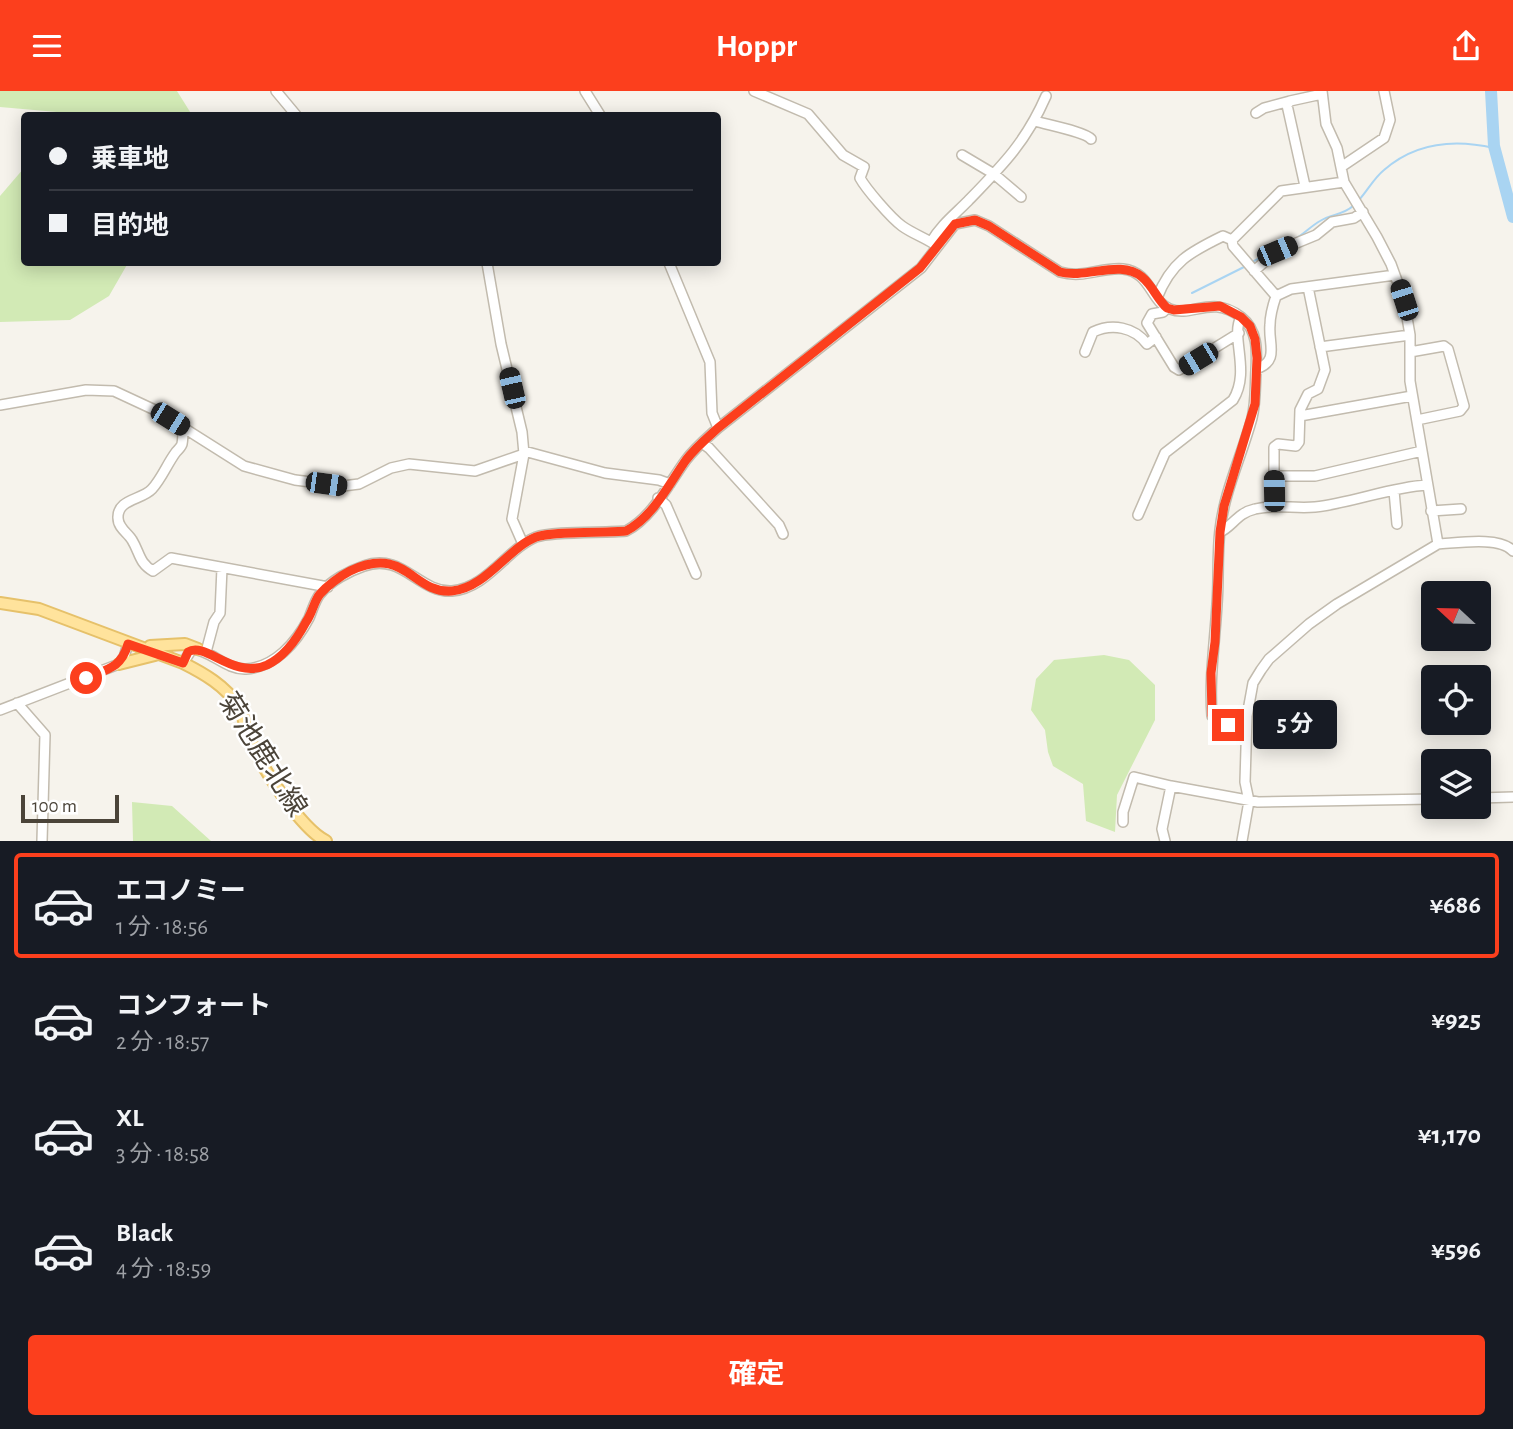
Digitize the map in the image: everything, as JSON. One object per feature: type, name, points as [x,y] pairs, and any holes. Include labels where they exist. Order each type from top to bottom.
[{"type":"main road","name":"菊池鹿北線","points":[[0,603],[39,609],[204,673],[238,705],[249,737],[289,805],[314,835],[326,841]]},
{"type":"main road","points":[[124,642],[156,647],[185,644],[202,651]]},
{"type":"main road","points":[[119,664],[139,657],[161,655]]},
{"type":"street","points":[[276,91],[294,112]]},
{"type":"street","points":[[585,91],[598,112]]},
{"type":"street","points":[[754,91],[808,114],[843,155],[864,167],[860,178],[867,191],[896,221],[934,244]]},
{"type":"street","points":[[1341,167],[1384,138],[1390,120],[1384,91]]},
{"type":"street","points":[[1256,113],[1264,108],[1322,93],[1326,124],[1338,148],[1344,183],[1363,212],[1395,275],[1404,300],[1410,335],[1408,366],[1412,396],[1438,544]]},
{"type":"street","points":[[183,663],[188,652],[202,651],[243,669],[271,663],[287,649],[307,622],[319,594],[348,572],[383,561],[440,590],[454,591],[477,582],[523,544],[537,536],[626,531],[634,527],[670,484],[687,458],[718,428],[920,268],[946,221],[1027,136],[1046,96]]},
{"type":"street","points":[[1290,101],[1287,105],[1306,186]]},
{"type":"street","points":[[1035,121],[1086,134],[1091,139]]},
{"type":"street","points":[[962,155],[993,174],[1021,197]]},
{"type":"street","points":[[1231,240],[1280,191],[1344,183]]},
{"type":"street","points":[[1254,271],[1277,251],[1316,235],[1332,222],[1354,218],[1363,212]]},
{"type":"street","points":[[934,244],[955,224],[975,220],[989,226],[1060,272],[1074,276],[1121,268],[1142,277],[1167,308],[1174,310],[1220,306],[1241,317],[1250,326],[1255,339],[1256,369],[1252,418],[1224,506],[1211,673],[1212,716],[1228,725],[1238,723],[1247,716]]},
{"type":"street","points":[[1157,297],[1170,271],[1185,256],[1223,236],[1231,240],[1233,246],[1276,296]]},
{"type":"street","points":[[488,266],[501,344],[522,432],[524,453],[512,519],[523,544]]},
{"type":"street","points":[[670,266],[710,362],[712,414],[718,428]]},
{"type":"street","points":[[1276,296],[1291,289],[1395,275]]},
{"type":"street","points":[[1274,506],[1275,447],[1278,444],[1296,446],[1299,442],[1300,416],[1308,394],[1318,389],[1325,370],[1308,287]]},
{"type":"street","points":[[1256,369],[1268,362],[1273,355],[1269,327],[1276,296]]},
{"type":"street","points":[[1167,308],[1163,312],[1152,314],[1148,320],[1174,367],[1180,370],[1239,333]]},
{"type":"street","points":[[1138,515],[1165,453],[1233,400],[1239,391],[1241,380],[1237,323],[1241,317]]},
{"type":"street","points":[[1085,352],[1093,332],[1114,325],[1140,335],[1147,344],[1156,337]]},
{"type":"street","points":[[1320,347],[1410,335]]},
{"type":"street","points":[[1410,352],[1444,346],[1448,349],[1464,406],[1460,411],[1417,420]]},
{"type":"street","points":[[0,405],[86,390],[114,391],[157,411],[244,466],[295,480],[343,486],[359,484],[391,468],[410,464],[475,471],[524,453],[605,473],[659,480],[670,484]]},
{"type":"street","points":[[1300,416],[1412,396]]},
{"type":"street","points":[[183,427],[182,445],[167,463],[155,486],[147,494],[125,503],[119,509],[119,526],[134,543],[145,566],[153,571],[171,558],[328,587]]},
{"type":"street","points":[[702,443],[779,525],[783,534]]},
{"type":"street","points":[[1274,476],[1315,476],[1422,451]]},
{"type":"street","points":[[1220,532],[1244,512],[1274,506],[1314,507],[1427,485]]},
{"type":"street","points":[[1394,491],[1397,524]]},
{"type":"street","points":[[659,498],[666,505],[696,574]]},
{"type":"street","points":[[1431,511],[1461,509]]},
{"type":"street","points":[[1242,841],[1249,801],[1245,782],[1247,716],[1253,683],[1269,659],[1337,604],[1438,544],[1497,542],[1513,551]]},
{"type":"street","points":[[202,651],[220,613],[222,568]]},
{"type":"street","points":[[0,710],[119,664],[124,657],[124,642]]},
{"type":"street","points":[[17,703],[45,735],[42,841]]},
{"type":"street","points":[[1123,822],[1122,811],[1134,777],[1249,801],[1421,799]]},
{"type":"street","points":[[1165,841],[1162,829],[1171,786]]},
{"type":"street","points":[[1491,798],[1513,797]]},
{"type":"green space","points":[[0,91],[177,91],[190,112],[57,112],[0,107]]},
{"type":"green space","points":[[21,172],[21,266],[126,266],[109,296],[70,320],[0,322],[0,196]]},
{"type":"green space","points":[[1104,655],[1129,660],[1155,685],[1155,720],[1117,795],[1115,832],[1086,821],[1083,784],[1053,766],[1045,730],[1031,710],[1036,679],[1054,660]]},
{"type":"green space","points":[[132,802],[172,806],[211,841],[133,841]]},
{"type":"waterway","points":[[1491,91],[1494,146],[1513,217]]},
{"type":"waterway","points":[[1359,200],[1380,173],[1409,153],[1450,144],[1494,148]]},
{"type":"waterway","points":[[1295,239],[1320,221],[1353,206]]},
{"type":"waterway","points":[[1252,262],[1266,255]]},
{"type":"waterway","points":[[1192,293],[1244,267]]},
{"type":"route","points":[[86,678],[119,664],[128,644],[183,663],[188,652],[198,649],[243,669],[265,666],[287,649],[307,622],[319,594],[348,572],[368,564],[383,561],[440,590],[454,591],[477,582],[523,544],[537,536],[626,531],[634,527],[651,509],[687,458],[718,428],[920,268],[955,224],[975,220],[989,226],[1060,272],[1074,276],[1121,268],[1142,277],[1167,308],[1174,310],[1220,306],[1232,311],[1250,326],[1255,339],[1257,358],[1255,404],[1224,506],[1211,673],[1212,716],[1228,725]]}]
